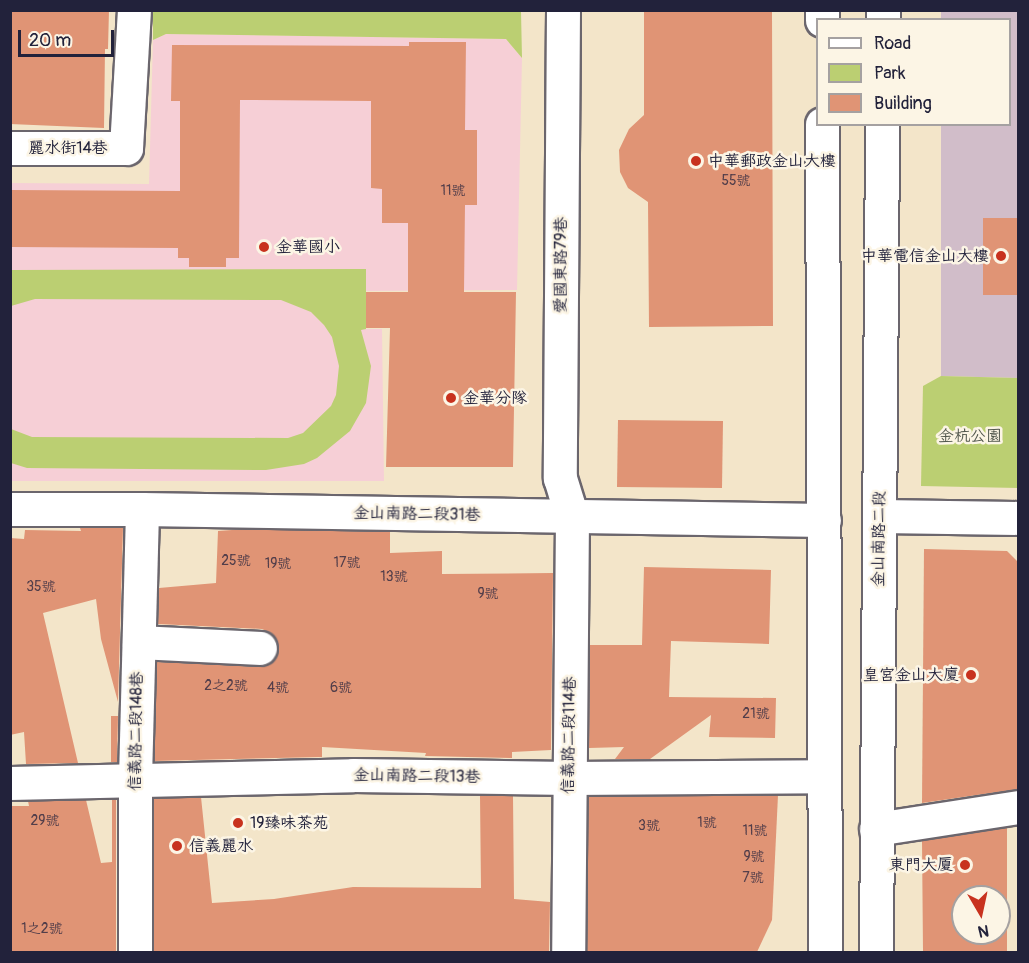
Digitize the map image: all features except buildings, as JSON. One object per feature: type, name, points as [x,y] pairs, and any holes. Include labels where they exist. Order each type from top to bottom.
[{"type":"street","name":"麗水街14巷","points":[[10,148],[126,148],[134,10]]},
{"type":"street","name":"愛國東路79巷","points":[[563,10],[560,478],[572,517]]},
{"type":"street","points":[[822,126],[825,952]]},
{"type":"street","name":"金山南路二段","points":[[876,952],[882,126]]},
{"type":"street","name":"金山南路二段31巷","points":[[10,509],[824,520]]},
{"type":"street","name":"信義路二段148巷","points":[[135,952],[135,778],[142,509]]},
{"type":"street","points":[[880,516],[1018,518]]},
{"type":"street","name":"信義路二段114巷","points":[[568,952],[572,517]]},
{"type":"street","points":[[139,642],[260,648]]},
{"type":"street","name":"金山南路二段13巷","points":[[10,783],[135,778],[353,775],[569,778],[824,776]]},
{"type":"street","points":[[876,829],[1018,807]]},
{"type":"shaded area","points":[[941,11],[1018,11],[1018,378],[941,376],[941,126],[1011,126],[1011,18],[941,18]]},
{"type":"shaded area","name":"金華國小","points":[[166,34],[506,39],[522,58],[517,290],[366,291],[366,329],[382,329],[384,481],[11,481],[11,183],[149,184],[153,40]]},
{"type":"green space","points":[[153,11],[521,11],[522,58],[506,39],[166,34],[153,40]]},
{"type":"green space","points":[[366,269],[366,329],[361,330],[371,366],[366,403],[350,431],[317,458],[304,464],[266,470],[27,468],[11,463],[11,429],[32,437],[288,438],[303,433],[331,406],[336,395],[339,366],[332,337],[324,325],[311,312],[281,300],[35,299],[11,306],[11,270]]},
{"type":"green space","name":"金杭公園","points":[[941,376],[1018,378],[1018,488],[921,486],[923,386]]},
{"type":"place","name":"中華郵政金山大樓","points":[[696,161]]},
{"type":"place","name":"金華國小","points":[[264,247]]},
{"type":"place","name":"中華電信金山大樓","points":[[1001,256]]},
{"type":"place","name":"金華分隊","points":[[451,398]]},
{"type":"place","name":"皇宮金山大廈","points":[[971,675]]},
{"type":"place","name":"19臻味茶苑","points":[[238,823]]},
{"type":"place","name":"信義麗水","points":[[177,846]]},
{"type":"place","name":"東門大厦","points":[[965,865]]}]
